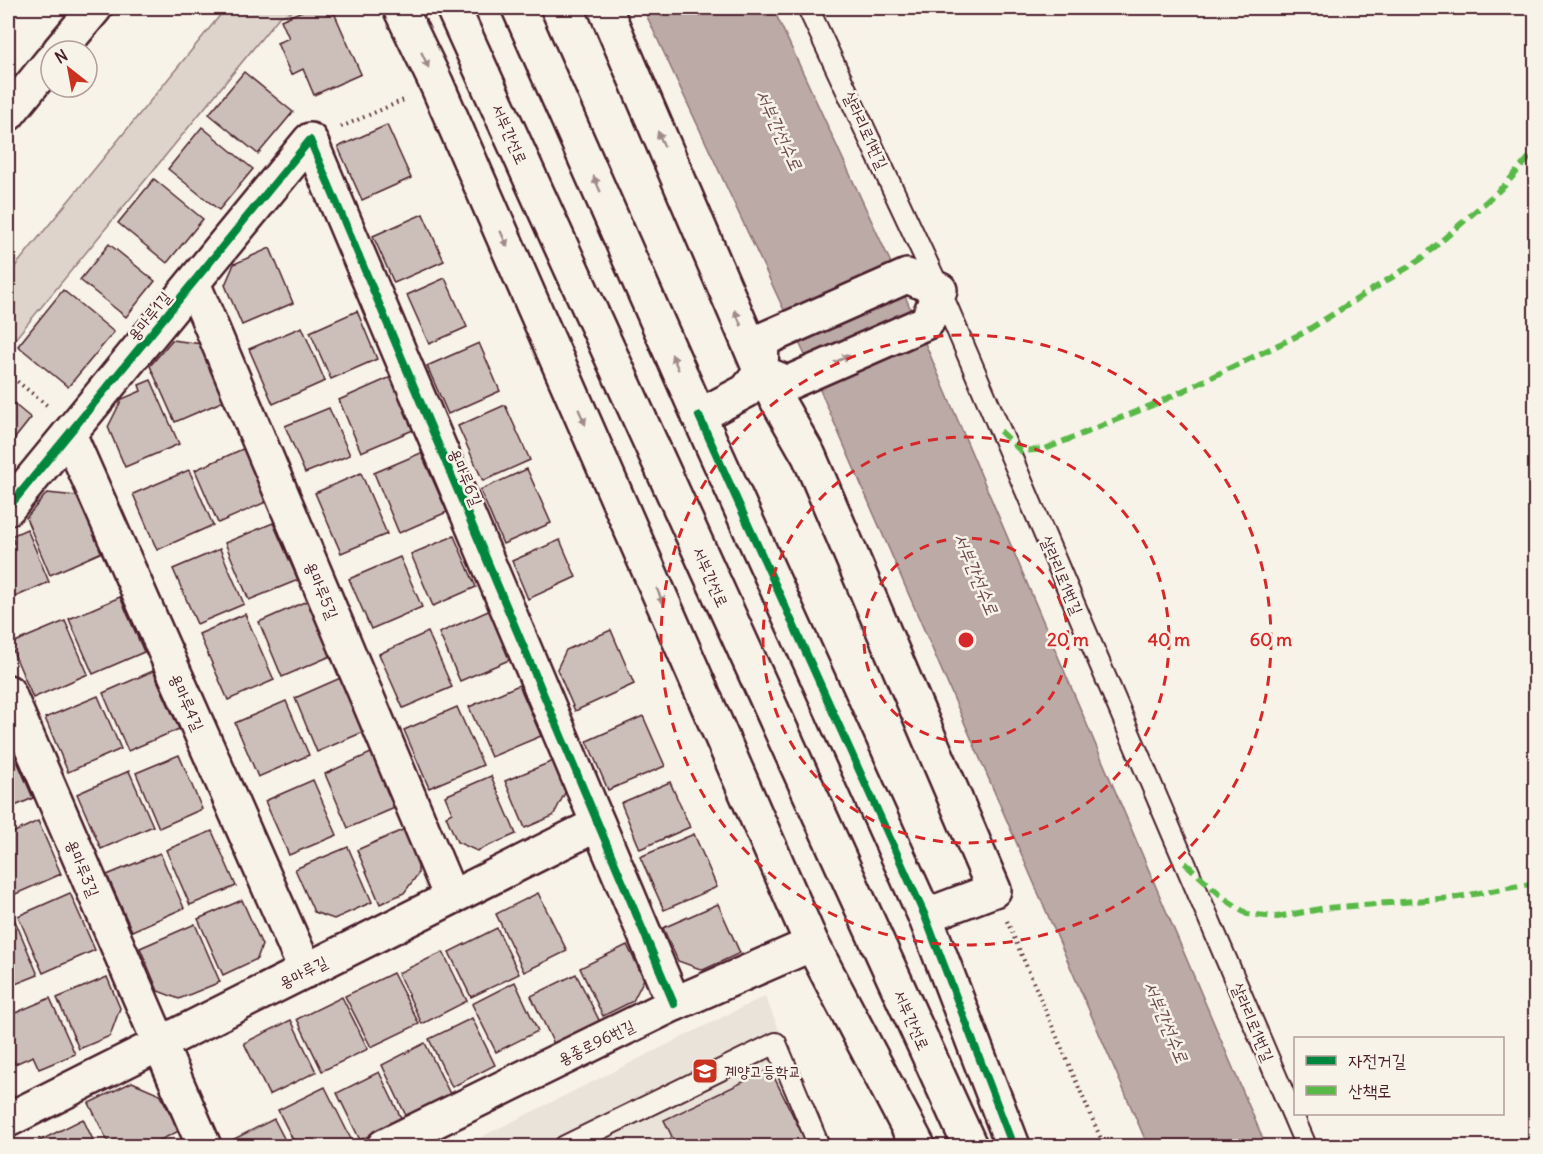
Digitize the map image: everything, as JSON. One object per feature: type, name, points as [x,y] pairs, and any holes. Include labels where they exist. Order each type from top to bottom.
[{"type":"street","points":[[69,39],[95,8]]},
{"type":"street","points":[[400,8],[437,85],[812,944],[918,1146]]},
{"type":"street","name":"서부간선로","points":[[453,8],[970,1146]]},
{"type":"street","points":[[519,8],[699,416],[926,916],[1013,1146]]},
{"type":"street","points":[[605,8],[809,456],[994,890],[926,916]]},
{"type":"street","points":[[8,114],[39,76]]},
{"type":"street","name":"용마루1길","points":[[8,508],[310,140]]},
{"type":"street","name":"용마루6길","points":[[310,140],[674,1004]]},
{"type":"street","points":[[699,416],[774,378],[927,322],[940,290],[907,276],[762,340],[774,378]]},
{"type":"street","name":"용마루5길","points":[[193,283],[451,897]]},
{"type":"street","name":"용마루4길","points":[[69,434],[306,971]]},
{"type":"street","name":"용마루3길","points":[[8,692],[204,1146]]},
{"type":"street","name":"용마루길","points":[[10,1113],[159,1044],[598,824]]},
{"type":"street","name":"용종로96번길","points":[[384,1146],[674,1004],[812,944]]},
{"type":"lane","name":"살라리로1번길","points":[[808,8],[940,290],[1306,1146]]},
{"type":"lane","points":[[565,1146],[776,1043],[819,1146]]},
{"type":"path","points":[[310,140],[437,85]]},
{"type":"path","points":[[8,374],[53,410],[69,434]]},
{"type":"path","points":[[994,890],[1104,1146]]},
{"type":"shaded area","points":[[226,8],[301,8],[279,17],[11,344],[8,341],[8,275]]},
{"type":"shaded area","name":"계양고등학교","points":[[765,996],[827,1146],[463,1146]]},
{"type":"water","name":"서부간선수로","points":[[643,8],[773,8],[891,263],[1266,1146],[1148,1146],[804,353]]},
{"type":"building","points":[[309,8],[332,8],[361,74],[314,95],[303,69],[291,75],[277,43],[289,38],[281,20]]},
{"type":"building","points":[[244,72],[293,112],[258,154],[209,114]]},
{"type":"building","points":[[387,125],[411,178],[362,200],[338,147]]},
{"type":"building","points":[[202,127],[253,169],[219,210],[168,169]]},
{"type":"building","points":[[154,179],[203,219],[167,263],[118,223]]},
{"type":"building","points":[[423,214],[444,261],[394,283],[373,236]]},
{"type":"building","points":[[109,244],[155,281],[126,317],[80,280]]},
{"type":"building","points":[[270,248],[293,303],[242,325],[225,285],[234,264]]},
{"type":"building","points":[[445,278],[467,327],[429,344],[407,295]]},
{"type":"building","points":[[63,290],[114,332],[68,387],[18,346]]},
{"type":"building","points":[[357,311],[377,359],[331,379],[310,332]]},
{"type":"building","points":[[302,327],[325,381],[273,404],[249,349]]},
{"type":"building","points":[[172,340],[202,344],[226,400],[175,422],[150,366]]},
{"type":"building","points":[[479,343],[500,391],[448,414],[427,366]]},
{"type":"building","points":[[391,377],[413,430],[361,452],[339,400]]},
{"type":"building","points":[[151,380],[179,444],[125,467],[108,427],[122,399],[141,391],[139,385]]},
{"type":"building","points":[[8,399],[31,418],[8,447]]},
{"type":"building","points":[[505,405],[530,460],[483,481],[458,426]]},
{"type":"building","points":[[329,408],[350,455],[305,473],[285,426]]},
{"type":"building","points":[[245,448],[268,501],[218,523],[195,470]]},
{"type":"building","points":[[421,453],[447,512],[399,533],[374,473]]},
{"type":"building","points":[[527,469],[551,523],[503,544],[480,490]]},
{"type":"building","points":[[189,470],[213,525],[157,550],[133,494]]},
{"type":"building","points":[[361,473],[387,534],[341,553],[315,493]]},
{"type":"building","points":[[47,493],[77,496],[102,552],[50,575],[26,518]]},
{"type":"building","points":[[273,523],[298,580],[249,600],[225,543]]},
{"type":"building","points":[[27,529],[49,582],[8,600],[8,550],[14,542],[11,536]]},
{"type":"building","points":[[454,536],[476,587],[433,606],[411,554]]},
{"type":"building","points":[[560,540],[576,577],[528,599],[512,561]]},
{"type":"building","points":[[220,549],[244,604],[197,624],[173,569]]},
{"type":"building","points":[[400,557],[422,607],[371,629],[349,579]]},
{"type":"building","points":[[120,597],[144,652],[93,674],[69,619]]},
{"type":"building","points":[[309,600],[333,655],[282,677],[259,622]]},
{"type":"building","points":[[495,608],[516,657],[460,681],[439,633]]},
{"type":"building","points":[[245,614],[274,680],[228,700],[199,634]]},
{"type":"building","points":[[65,621],[88,674],[33,698],[10,644]]},
{"type":"building","points":[[611,630],[634,684],[575,711],[557,669],[566,650]]},
{"type":"building","points":[[428,632],[452,687],[403,708],[379,654]]},
{"type":"building","points":[[153,671],[179,729],[128,751],[103,693]]},
{"type":"building","points":[[345,676],[368,730],[317,752],[295,698]]},
{"type":"building","points":[[519,685],[541,736],[491,757],[469,707]]},
{"type":"building","points":[[98,696],[121,749],[68,772],[45,718]]},
{"type":"building","points":[[286,701],[309,755],[258,777],[235,723]]},
{"type":"building","points":[[457,707],[483,765],[429,788],[404,730]]},
{"type":"building","points":[[643,716],[665,766],[608,790],[587,741]]},
{"type":"building","points":[[8,740],[33,798],[8,809]]},
{"type":"building","points":[[373,752],[397,807],[348,828],[325,774]]},
{"type":"building","points":[[179,755],[202,809],[159,828],[136,773]]},
{"type":"building","points":[[558,759],[569,785],[553,816],[525,828],[505,781]]},
{"type":"building","points":[[129,771],[153,826],[101,849],[77,794]]},
{"type":"building","points":[[491,776],[516,834],[477,851],[457,842],[446,816],[452,813],[445,796]]},
{"type":"building","points":[[313,780],[337,835],[289,855],[265,801]]},
{"type":"building","points":[[670,782],[690,827],[640,849],[621,803]]},
{"type":"building","points":[[38,821],[61,874],[11,896],[8,887],[8,835]]},
{"type":"building","points":[[407,828],[418,854],[418,874],[404,893],[380,904],[357,850]]},
{"type":"building","points":[[212,831],[236,886],[190,905],[166,850]]},
{"type":"building","points":[[694,834],[717,887],[664,910],[640,857]]},
{"type":"building","points":[[348,847],[372,902],[334,919],[314,912],[295,869]]},
{"type":"building","points":[[160,853],[184,908],[132,931],[107,875]]},
{"type":"building","points":[[70,893],[95,950],[43,973],[18,916]]},
{"type":"building","points":[[538,893],[567,951],[524,972],[496,914]]},
{"type":"building","points":[[242,900],[262,945],[257,959],[223,975],[198,919]]},
{"type":"building","points":[[718,904],[740,953],[703,970],[678,961],[663,928]]},
{"type":"building","points":[[11,911],[38,975],[8,987],[8,912]]},
{"type":"building","points":[[195,924],[220,982],[179,999],[158,991],[140,948]]},
{"type":"building","points":[[497,928],[519,974],[471,997],[449,952]]},
{"type":"building","points":[[627,945],[644,979],[633,1001],[603,1016],[580,968]]},
{"type":"building","points":[[443,952],[467,1001],[422,1024],[398,973]]},
{"type":"building","points":[[393,973],[419,1024],[371,1047],[345,996]]},
{"type":"building","points":[[576,974],[601,1024],[555,1046],[531,996]]},
{"type":"building","points":[[107,977],[120,1008],[110,1036],[79,1049],[57,998]]},
{"type":"building","points":[[515,982],[538,1031],[496,1052],[472,1004]]},
{"type":"building","points":[[342,997],[368,1049],[322,1071],[297,1019]]},
{"type":"building","points":[[50,998],[75,1054],[39,1069],[33,1056],[15,1064],[8,1047],[8,1016]]},
{"type":"building","points":[[472,1018],[495,1065],[452,1087],[429,1039]]},
{"type":"building","points":[[291,1020],[316,1072],[269,1095],[244,1043]]},
{"type":"building","points":[[425,1043],[452,1098],[408,1120],[382,1065]]},
{"type":"building","points":[[770,1069],[808,1146],[666,1146],[675,1143],[664,1120]]},
{"type":"building","points":[[379,1072],[402,1120],[360,1140],[337,1093]]},
{"type":"building","points":[[132,1082],[160,1094],[179,1131],[148,1146],[110,1146],[89,1103]]},
{"type":"building","points":[[325,1087],[353,1143],[346,1146],[296,1146],[278,1110]]},
{"type":"building","points":[[83,1119],[96,1146],[34,1146],[33,1144]]},
{"type":"building","points":[[274,1119],[288,1146],[235,1146],[232,1140]]},
{"type":"marked path","points":[[1000,431],[1021,451],[1045,449],[1162,401],[1303,333],[1421,259],[1504,186],[1536,150]]},
{"type":"marked path","points":[[1185,863],[1224,898],[1247,914],[1277,917],[1326,908],[1452,898],[1536,883]]},
{"type":"cycle path","points":[[8,508],[310,140],[674,1004]]},
{"type":"cycle path","points":[[699,416],[925,916],[1013,1146]]},
{"type":"place","name":"계양고등학교","points":[[705,1071]]}]
